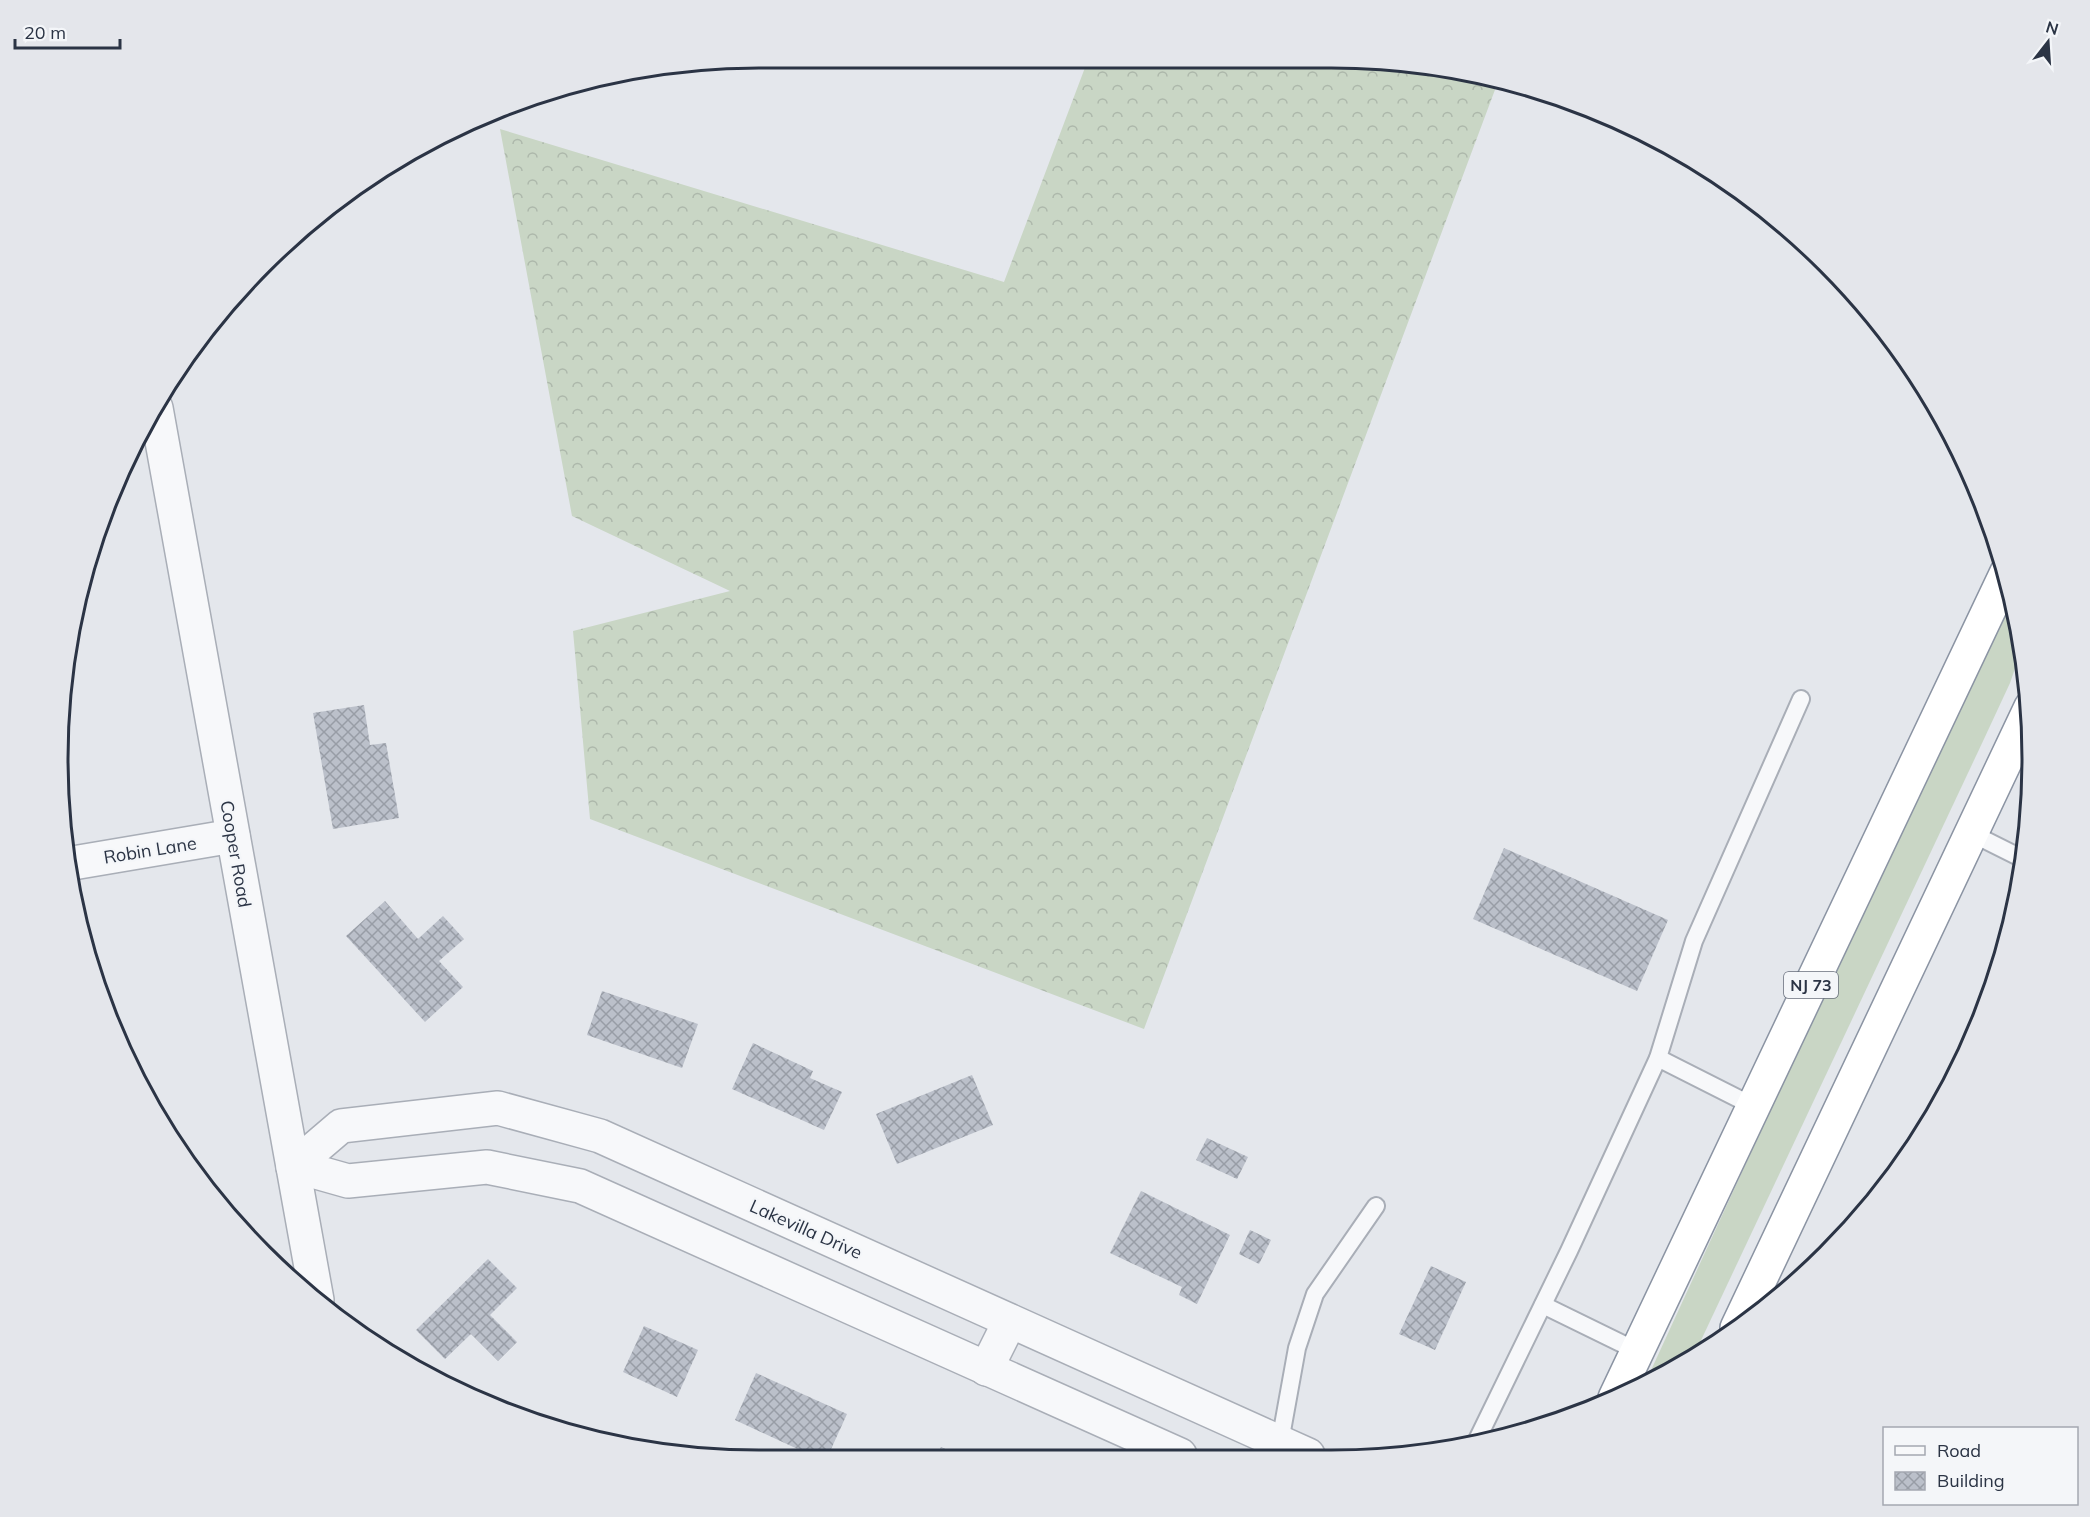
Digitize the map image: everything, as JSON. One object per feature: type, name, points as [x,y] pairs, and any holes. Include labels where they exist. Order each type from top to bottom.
[{"type":"highway","name":"NJ 73","points":[[1621,1385],[2000,586]]},
{"type":"highway","points":[[1744,1312],[2021,727]]},
{"type":"street","name":"Cooper Road","points":[[158,417],[294,1166],[314,1287]]},
{"type":"street","name":"Robin Lane","points":[[75,863],[233,836]]},
{"type":"street","name":"Lakevilla Drive","points":[[294,1166],[341,1126],[498,1108],[600,1136],[1294,1448]]},
{"type":"street","points":[[294,1166],[348,1181],[488,1167],[580,1186],[1169,1450]]},
{"type":"street","points":[[986,1369],[1010,1321]]},
{"type":"lane","points":[[1483,1432],[1658,1058],[1694,941],[1801,699]]},
{"type":"lane","points":[[1971,833],[2016,855]]},
{"type":"lane","points":[[1658,1058],[1753,1106]]},
{"type":"lane","points":[[1294,1448],[1297,1348],[1315,1294],[1376,1206]]},
{"type":"lane","points":[[1543,1305],[1637,1351]]},
{"type":"green space","points":[[1085,68],[1377,69],[1422,73],[1496,88],[1144,1029],[590,819],[573,631],[730,591],[572,516],[500,129],[1004,282]]},
{"type":"green space","points":[[2006,610],[2016,664],[1984,739],[1700,1342],[1651,1371],[1792,1063]]},
{"type":"building","points":[[364,705],[370,745],[386,743],[399,818],[333,829],[313,713]]},
{"type":"building","points":[[1504,848],[1668,920],[1637,991],[1473,919]]},
{"type":"building","points":[[385,901],[418,939],[443,916],[464,939],[439,961],[463,987],[425,1022],[346,936]]},
{"type":"building","points":[[602,991],[698,1024],[682,1068],[587,1035]]},
{"type":"building","points":[[753,1043],[813,1071],[810,1078],[842,1092],[824,1130],[732,1089]]},
{"type":"building","points":[[972,1075],[993,1125],[897,1164],[876,1114]]},
{"type":"building","points":[[1207,1138],[1248,1157],[1237,1179],[1196,1160]]},
{"type":"building","points":[[1141,1191],[1230,1235],[1197,1304],[1179,1295],[1182,1287],[1110,1253]]},
{"type":"building","points":[[1250,1230],[1271,1240],[1259,1264],[1239,1254]]},
{"type":"building","points":[[488,1259],[517,1288],[490,1315],[517,1342],[498,1361],[471,1334],[445,1359],[416,1330]]},
{"type":"building","points":[[1431,1266],[1466,1282],[1435,1350],[1399,1334]]},
{"type":"building","points":[[644,1326],[698,1350],[677,1397],[623,1372]]},
{"type":"building","points":[[756,1373],[847,1414],[831,1450],[800,1450],[735,1420]]}]
